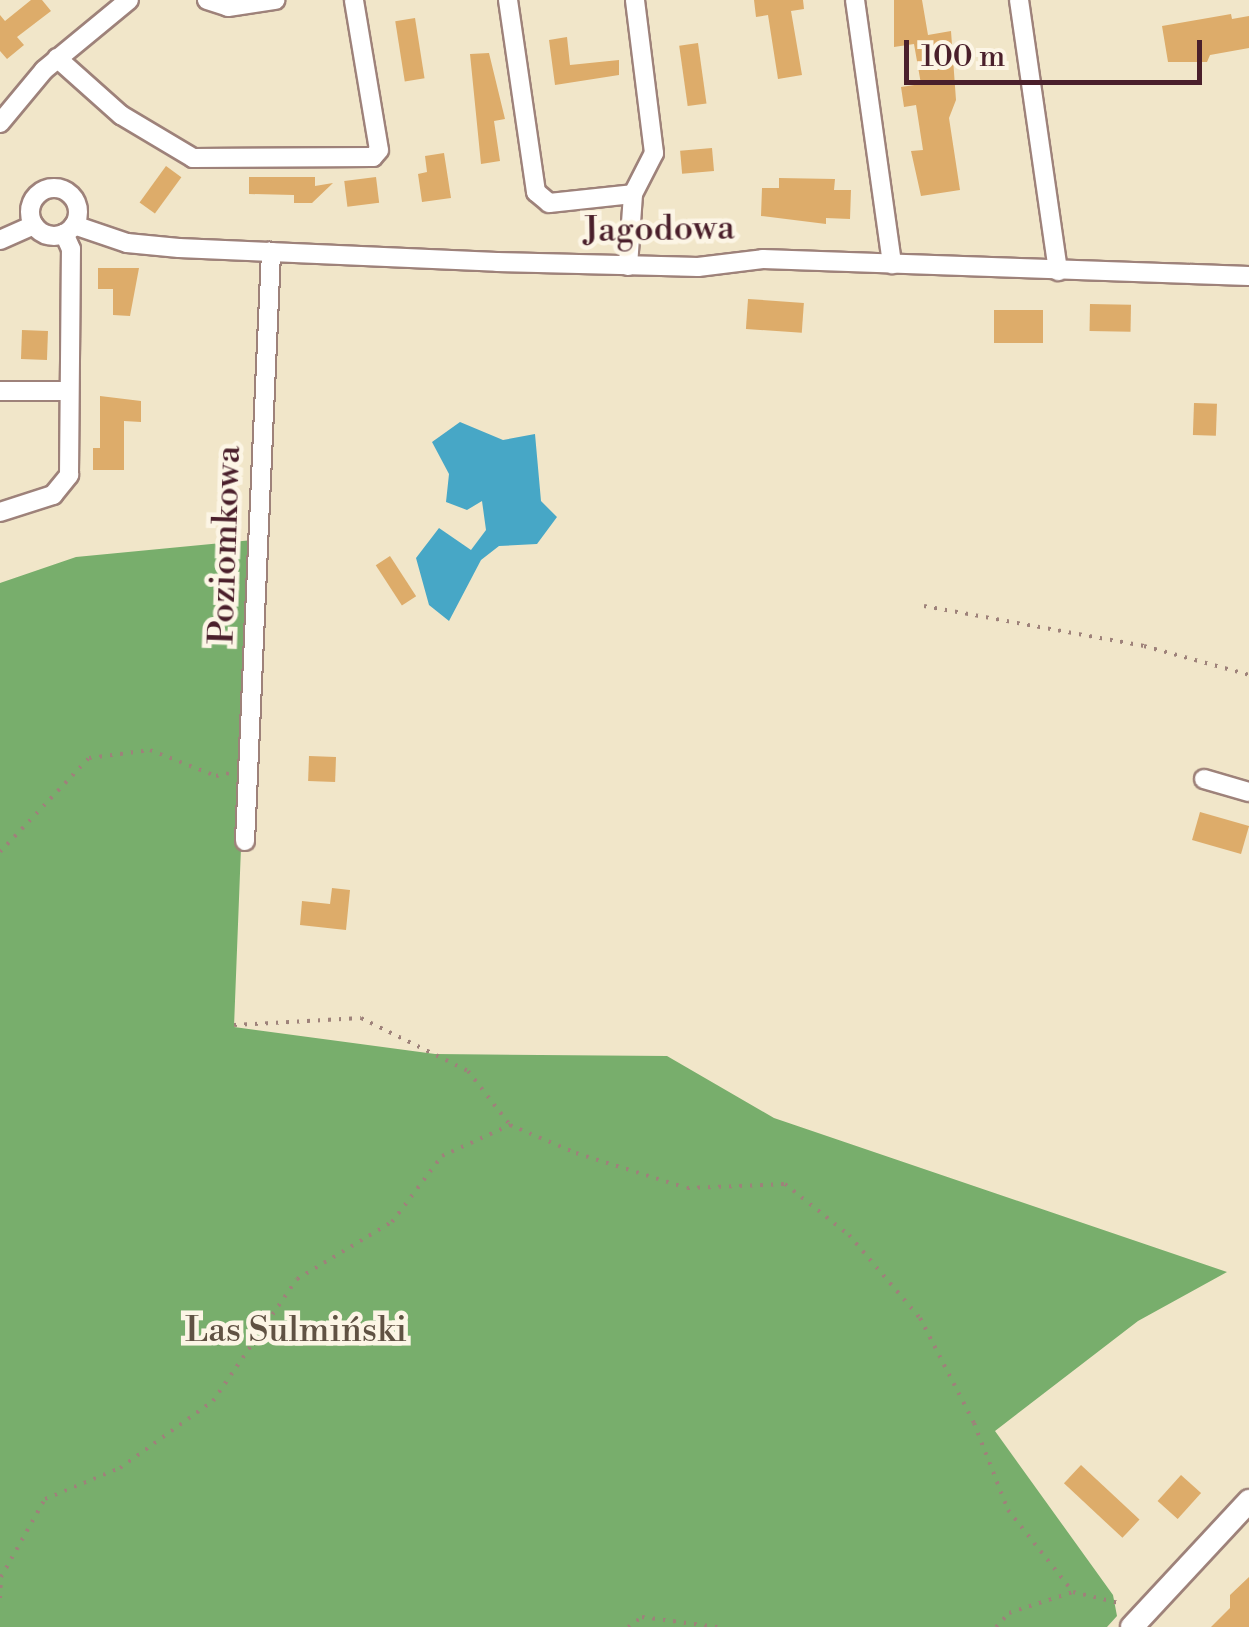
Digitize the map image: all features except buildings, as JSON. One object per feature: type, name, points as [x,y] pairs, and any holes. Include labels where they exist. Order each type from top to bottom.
[{"type":"street","points":[[0,123],[57,58],[128,0]]},
{"type":"street","points":[[206,0],[228,7],[275,0]]},
{"type":"street","points":[[57,58],[121,114],[194,158],[374,157],[379,150],[354,0]]},
{"type":"street","points":[[508,0],[536,192],[549,203],[633,194]]},
{"type":"street","points":[[628,266],[633,194],[654,152],[635,0]]},
{"type":"street","points":[[855,0],[892,264]]},
{"type":"street","points":[[1019,0],[1058,271]]},
{"type":"street","points":[[0,512],[64,486],[72,249],[69,229],[76,202],[58,188],[43,191],[32,202],[34,225],[46,234],[69,229]]},
{"type":"street","points":[[0,240],[34,225]]},
{"type":"street","name":"Jagodowa","points":[[69,229],[127,243],[272,252],[628,266],[763,260],[1249,276]]},
{"type":"street","name":"Poziomkowa","points":[[245,841],[272,252]]},
{"type":"street","points":[[0,391],[69,391]]},
{"type":"street","points":[[1204,779],[1249,792]]},
{"type":"street","points":[[1139,1618],[1249,1501]]},
{"type":"path","points":[[924,606],[1144,646],[1249,675]]},
{"type":"path","points":[[0,852],[89,758],[150,750],[216,776],[249,768]]},
{"type":"path","points":[[234,1025],[361,1018],[468,1071],[510,1125],[687,1188],[785,1184],[849,1235],[920,1318],[974,1423],[1008,1510],[1073,1592],[1139,1618]]},
{"type":"path","points":[[0,1598],[1,1577],[45,1499],[120,1468],[213,1401],[296,1280],[392,1222],[442,1156],[510,1125]]},
{"type":"path","points":[[996,1627],[1009,1613],[1073,1592]]},
{"type":"path","points":[[628,1627],[642,1617],[716,1627]]},
{"type":"green space","name":"Las Sulmiński","points":[[253,540],[234,1027],[435,1054],[667,1056],[774,1118],[1227,1272],[1138,1321],[995,1431],[1113,1595],[1117,1616],[1107,1627],[0,1627],[0,583],[76,557]]},
{"type":"water","points":[[460,422],[503,440],[535,434],[541,501],[557,517],[537,544],[499,546],[481,560],[449,621],[429,605],[416,558],[439,528],[471,550],[486,530],[482,501],[467,510],[446,502],[449,474],[432,442]]}]
